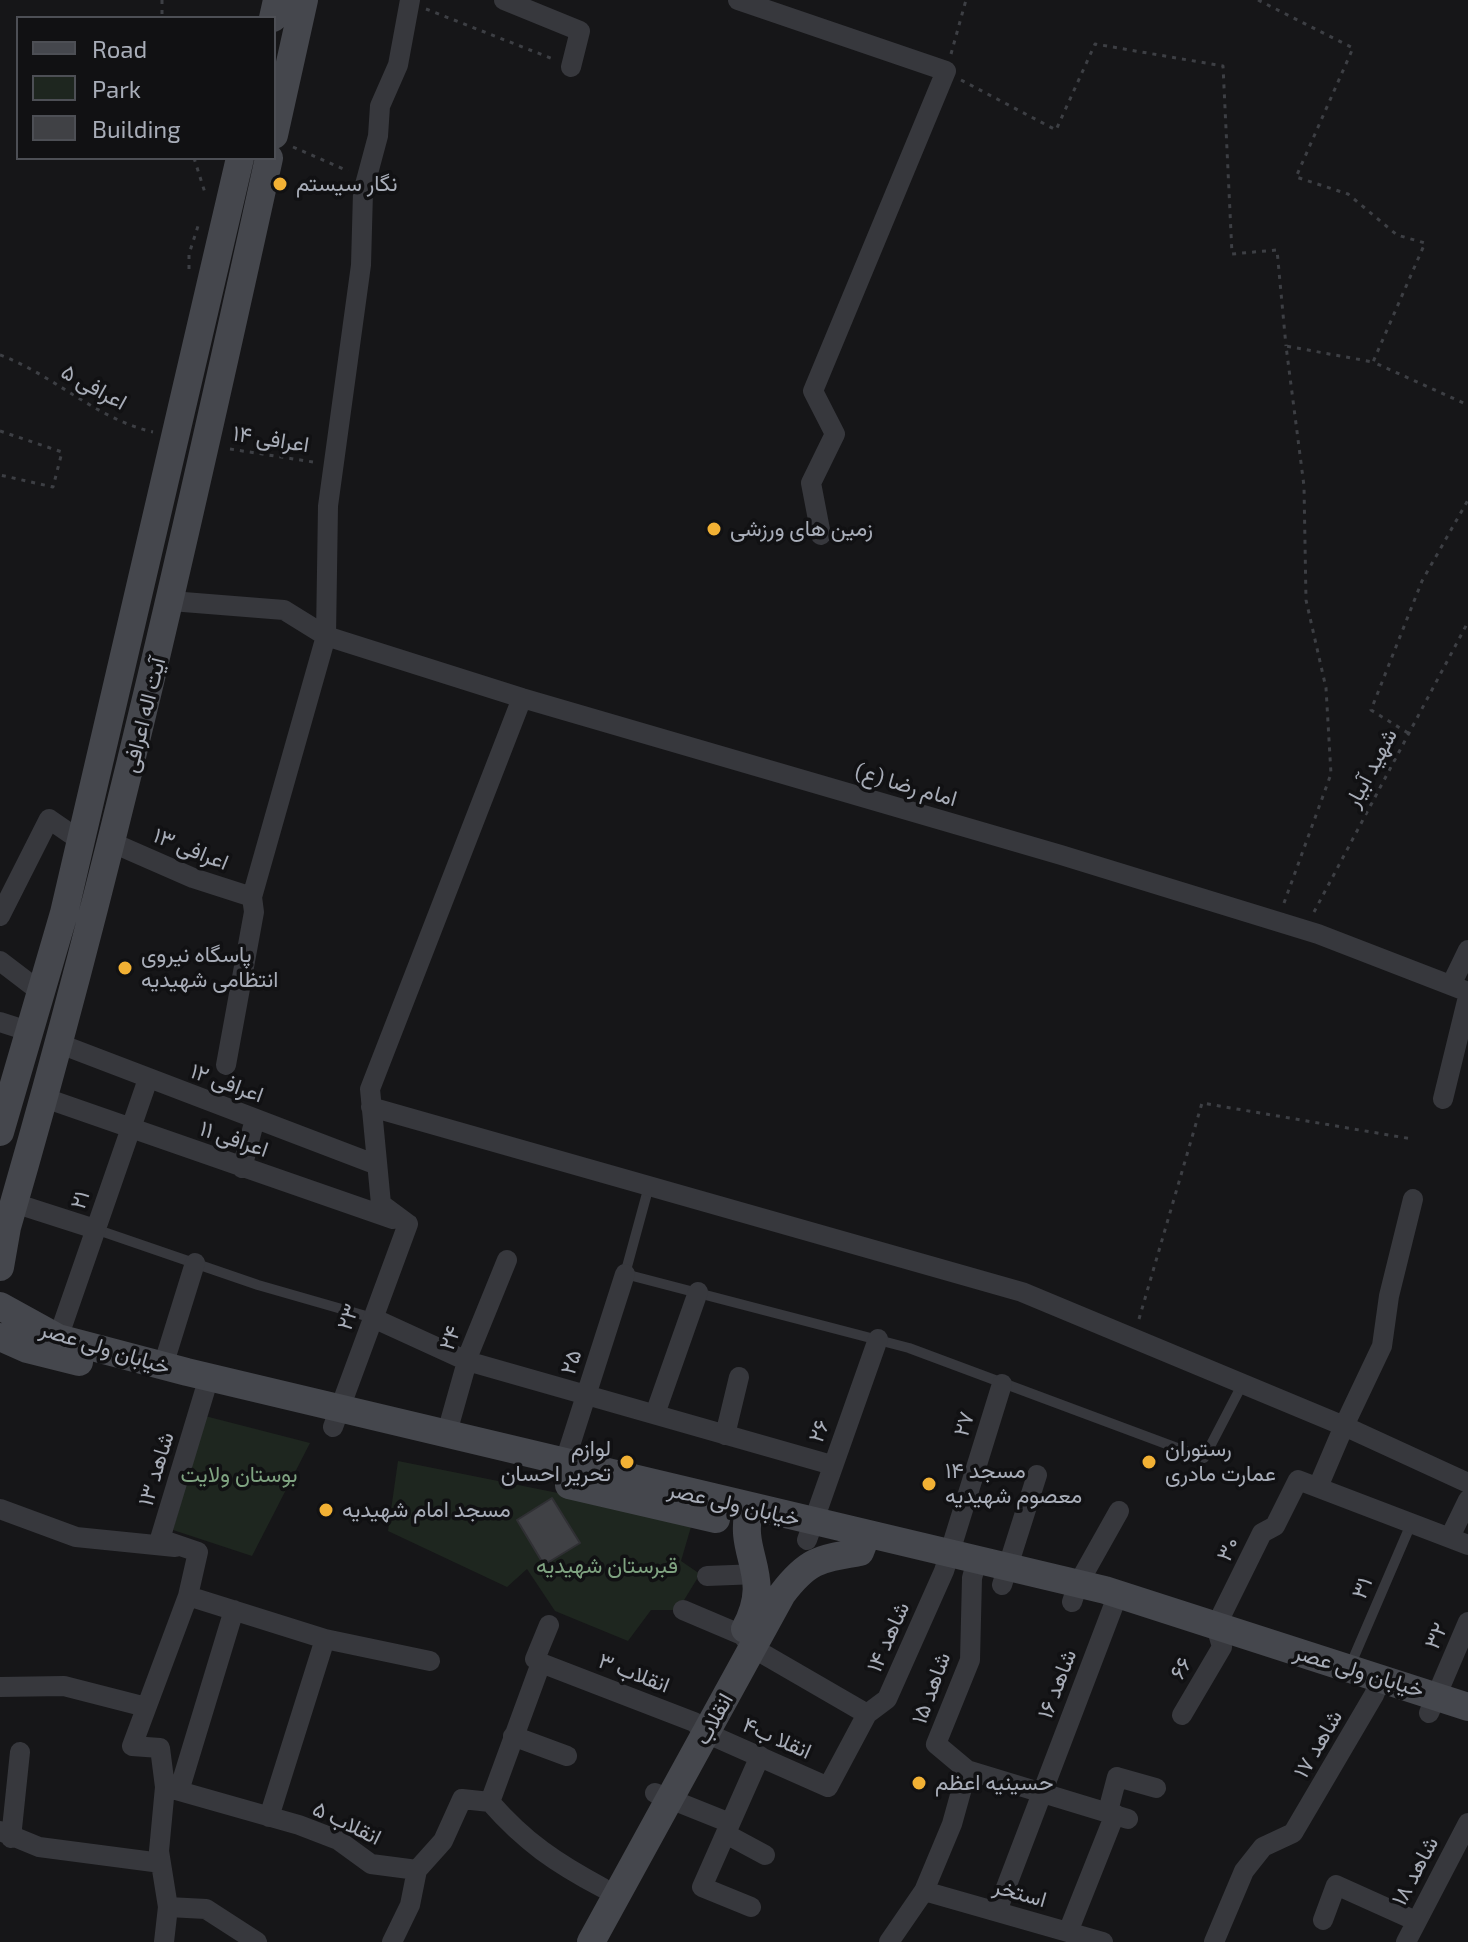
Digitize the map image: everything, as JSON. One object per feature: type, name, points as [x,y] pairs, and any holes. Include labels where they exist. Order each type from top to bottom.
[{"type":"main road","name":"آیت اله اعرافی","points":[[277,146],[278,102],[304,0]]},
{"type":"main road","name":"آیت اله اعرافی","points":[[0,1132],[8,1081],[31,1032],[81,841],[240,160]]},
{"type":"main road","name":"آیت اله اعرافی","points":[[0,1267],[7,1220],[45,1098],[113,843],[171,601],[204,444],[274,160]]},
{"type":"main road","name":"خیابان ولی عصر","points":[[0,1306],[58,1338],[163,1366],[206,1386]]},
{"type":"main road","name":"خیابان ولی عصر","points":[[0,1337],[27,1349],[206,1386],[1075,1593],[1433,1704],[1468,1707]]},
{"type":"main road","name":"خیابان ولی عصر","points":[[336,1418],[446,1436],[564,1464],[747,1516]]},
{"type":"main road","name":"انقلاب","points":[[747,1516],[758,1574],[756,1608],[747,1642]]},
{"type":"main road","name":"انقلاب","points":[[591,1942],[662,1796],[747,1642],[801,1569],[815,1560],[863,1543]]},
{"type":"main road","name":"خیابان ولی عصر","points":[[1219,1636],[1349,1668],[1378,1687]]},
{"type":"main road","name":"خیابان ولی عصر","points":[[1433,1704],[1468,1726]]},
{"type":"main road","name":"انقلاب","points":[[574,1942],[603,1888],[662,1796]]},
{"type":"street","points":[[504,0],[580,31],[571,67]]},
{"type":"street","points":[[738,0],[946,71],[813,391],[835,434],[811,483],[821,535]]},
{"type":"street","points":[[226,1065],[254,912],[252,897],[326,636],[328,506],[361,265],[367,179],[378,136],[380,106],[398,65],[410,1]]},
{"type":"street","name":"امام رضا (ع)","points":[[171,601],[284,610],[326,636],[522,698],[1061,855],[1305,930],[1462,991]]},
{"type":"street","points":[[408,1224],[381,1204],[370,1089],[522,698]]},
{"type":"street","points":[[0,916],[49,819],[81,841]]},
{"type":"street","name":"اعرافی ۱۳","points":[[113,843],[193,878],[252,897]]},
{"type":"street","points":[[1443,1099],[1468,950]]},
{"type":"street","points":[[0,961],[42,993]]},
{"type":"street","points":[[0,1022],[31,1032]]},
{"type":"street","name":"اعرافی ۱۲","points":[[60,1044],[377,1165]]},
{"type":"street","name":"۲۱","points":[[58,1338],[148,1079]]},
{"type":"street","name":"اعرافی ۱۱","points":[[45,1098],[408,1224]]},
{"type":"street","points":[[371,1107],[1022,1292],[1344,1426],[1468,1483]]},
{"type":"street","points":[[242,1168],[255,1119]]},
{"type":"street","points":[[1413,1199],[1389,1296],[1382,1346],[1318,1487],[1459,1541],[1468,1500]]},
{"type":"street","points":[[7,1220],[95,1229]]},
{"type":"street","name":"۲۳","points":[[336,1418],[408,1224]]},
{"type":"street","name":"۲۴","points":[[446,1436],[467,1361],[507,1260]]},
{"type":"street","points":[[163,1366],[195,1263]]},
{"type":"street","name":"۲۵","points":[[564,1464],[625,1274]]},
{"type":"street","points":[[655,1414],[698,1292]]},
{"type":"street","points":[[373,1318],[467,1361],[832,1465]]},
{"type":"street","name":"۲۶","points":[[810,1531],[878,1339]]},
{"type":"street","points":[[725,1435],[739,1377]]},
{"type":"street","name":"۲۷","points":[[946,1562],[1002,1384]]},
{"type":"street","name":"شاهد ۱۳","points":[[188,1596],[198,1552],[160,1539],[206,1386]]},
{"type":"street","points":[[1003,1576],[1037,1475]]},
{"type":"street","name":"۳۰","points":[[1219,1636],[1262,1533],[1275,1526],[1298,1480],[1318,1487]]},
{"type":"street","points":[[0,1509],[76,1537],[183,1547]]},
{"type":"street","points":[[1075,1593],[1119,1511]]},
{"type":"street","name":"شاهد ۱۴","points":[[828,1787],[867,1714],[887,1699],[946,1562]]},
{"type":"street","name":"شاهد ۱۵","points":[[967,1770],[936,1744],[970,1660],[975,1569]]},
{"type":"street","points":[[707,1576],[758,1574]]},
{"type":"street","points":[[172,1789],[160,1748],[132,1746],[188,1596],[325,1639],[430,1661]]},
{"type":"street","name":"شاهد ۱۶","points":[[997,1911],[1114,1603]]},
{"type":"street","points":[[164,1942],[168,1907],[159,1851],[172,1789],[234,1610]]},
{"type":"street","points":[[683,1610],[747,1642],[867,1714]]},
{"type":"street","name":"۳۲","points":[[1433,1704],[1468,1622]]},
{"type":"street","points":[[490,1802],[541,1663],[535,1659],[549,1625]]},
{"type":"street","name":"۶۶","points":[[1182,1715],[1219,1636]]},
{"type":"street","points":[[269,1817],[325,1639]]},
{"type":"street","name":"انقلاب ۳","points":[[541,1663],[700,1727]]},
{"type":"street","points":[[0,1687],[64,1686],[146,1707]]},
{"type":"street","name":"شاهد ۱۷","points":[[1214,1942],[1244,1871],[1263,1847],[1293,1833],[1378,1687]]},
{"type":"street","name":"انقلا ب۴","points":[[700,1727],[828,1787]]},
{"type":"street","points":[[513,1736],[567,1756]]},
{"type":"street","points":[[20,1752],[5,1835],[39,1847],[161,1863]]},
{"type":"street","points":[[751,1907],[702,1887],[760,1756]]},
{"type":"street","points":[[889,1942],[924,1891],[952,1824],[967,1770],[1117,1814]]},
{"type":"street","points":[[1068,1932],[1117,1814],[1117,1777],[1156,1788]]},
{"type":"street","name":"انقلاب ۵","points":[[172,1789],[338,1840],[371,1864],[417,1870]]},
{"type":"street","points":[[662,1796],[728,1829],[765,1855]]},
{"type":"street","points":[[392,1942],[410,1905],[417,1870],[443,1841],[462,1799],[490,1802],[530,1844],[554,1862],[603,1888]]},
{"type":"street","name":"شاهد ۱۸","points":[[1406,1942],[1468,1823]]},
{"type":"street","points":[[1323,1920],[1336,1885],[1416,1921]]},
{"type":"street","name":"استخر","points":[[924,1891],[1103,1942]]},
{"type":"street","points":[[168,1907],[206,1909],[257,1942]]},
{"type":"lane","points":[[649,1186],[625,1274],[878,1339],[1204,1458],[1243,1383]]},
{"type":"lane","points":[[95,1229],[373,1318]]},
{"type":"lane","name":"۳۱","points":[[1349,1668],[1411,1524]]},
{"type":"path","points":[[966,0],[946,71],[1056,130],[1095,44],[1223,66],[1232,254],[1277,250],[1304,486],[1306,600],[1326,688],[1331,774],[1277,922]]},
{"type":"path","points":[[1258,0],[1353,48],[1296,177],[1348,194],[1397,235],[1425,243],[1373,362]]},
{"type":"path","points":[[410,1],[571,67]]},
{"type":"path","points":[[277,146],[367,179]]},
{"type":"path","points":[[195,160],[207,200]]},
{"type":"path","points":[[202,213],[189,254],[189,289],[208,297]]},
{"type":"path","points":[[1286,346],[1373,362],[1468,405]]},
{"type":"path","name":"اعرافی ۵","points":[[0,355],[21,363],[95,410],[138,428],[177,437]]},
{"type":"path","points":[[0,431],[62,452],[53,487],[0,475]]},
{"type":"path","name":"اعرافی ۱۴","points":[[204,444],[333,465]]},
{"type":"path","points":[[1408,733],[1371,710],[1422,581],[1468,500]]},
{"type":"path","name":"شهید آبیار","points":[[1305,930],[1468,622]]},
{"type":"path","points":[[1134,1338],[1202,1103],[1412,1139]]},
{"type":"green space","name":"بوستان ولایت","points":[[205,1416],[310,1443],[252,1556],[173,1530]]},
{"type":"green space","name":"قبرستان شهیدیه","points":[[398,1461],[693,1520],[681,1561],[700,1574],[678,1610],[651,1610],[628,1641],[555,1611],[527,1569],[507,1587],[388,1531]]},
{"type":"building","points":[[552,1498],[580,1543],[544,1565],[517,1520]]},
{"type":"place","name":"نگار سیستم","points":[[280,184]]},
{"type":"place","name":"زمین های ورزشی","points":[[714,529]]},
{"type":"place","name":"پاسگاه نیروی انتظامی شهیدیه","points":[[125,968]]},
{"type":"place","name":"لوازم تحریر احسان","points":[[627,1462]]},
{"type":"place","name":"رستوران عمارت مادری","points":[[1149,1462]]},
{"type":"place","name":"مسجد ۱۴ معصوم شهیدیه","points":[[929,1484]]},
{"type":"place","name":"مسجد امام شهیدیه","points":[[326,1510]]},
{"type":"place","name":"حسینیه اعظم","points":[[919,1783]]}]
